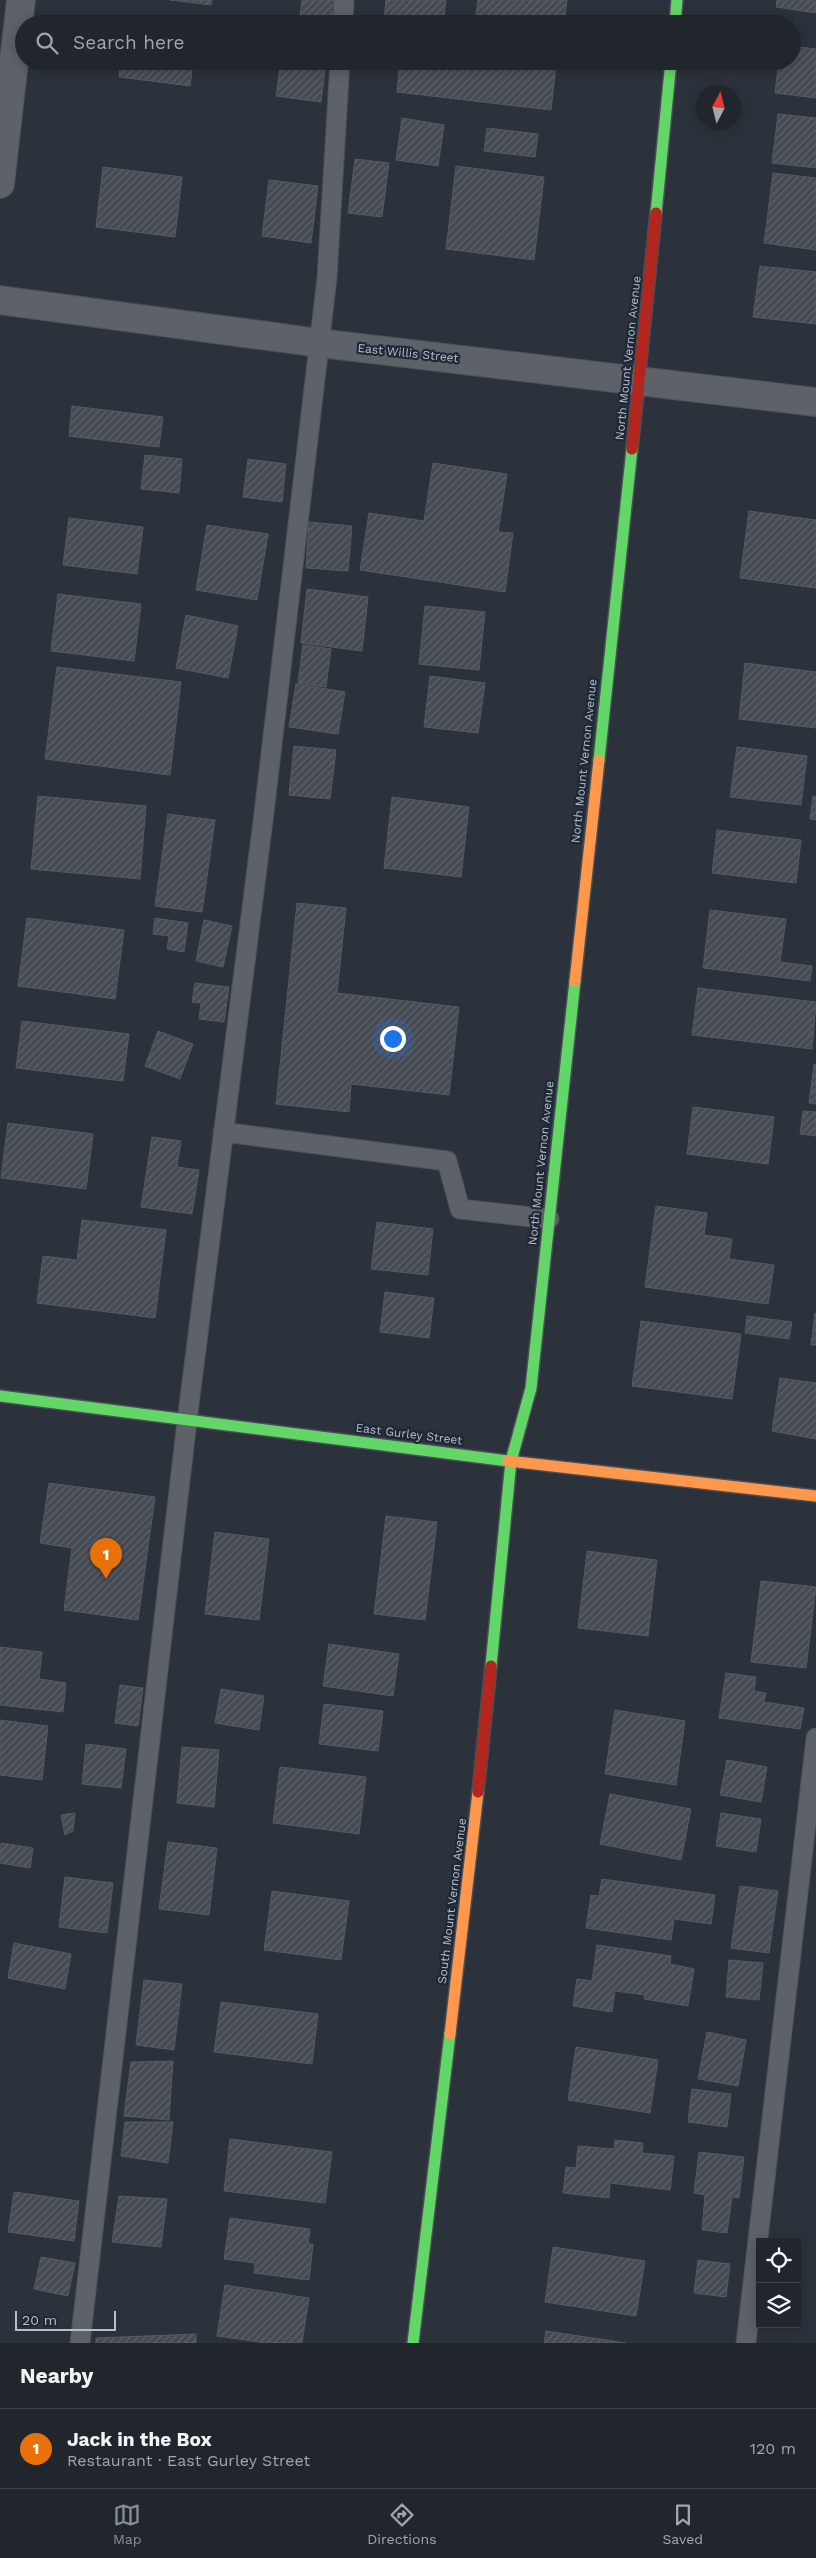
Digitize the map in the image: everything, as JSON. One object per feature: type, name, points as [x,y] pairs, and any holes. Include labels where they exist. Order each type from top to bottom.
[{"type":"street","points":[[19,15],[21,0]]},
{"type":"street","points":[[676,15],[677,0]]},
{"type":"street","points":[[0,184],[15,53]]},
{"type":"street","name":"North Mount Vernon Avenue","points":[[511,1461],[531,1388],[640,379],[671,70]]},
{"type":"street","name":"East Willis Street","points":[[0,300],[319,343],[640,379],[816,402]]},
{"type":"street","name":"East Gurley Street","points":[[0,1396],[511,1461],[816,1496]]},
{"type":"street","name":"South Mount Vernon Avenue","points":[[413,2343],[475,1823],[511,1461]]},
{"type":"lane","points":[[343,15],[344,0]]},
{"type":"lane","points":[[80,2343],[186,1421],[264,813],[327,278],[339,70]]},
{"type":"lane","points":[[223,1132],[447,1161],[460,1209],[549,1219]]},
{"type":"lane","points":[[746,2343],[816,1738]]},
{"type":"building","points":[[170,0],[212,0],[211,5]]},
{"type":"building","points":[[302,0],[340,0],[338,15],[300,15]]},
{"type":"building","points":[[386,0],[446,0],[444,15],[385,15]]},
{"type":"building","points":[[478,0],[567,0],[565,15],[476,15]]},
{"type":"building","points":[[777,0],[816,0],[816,13],[776,7]]},
{"type":"building","points":[[801,47],[816,49],[816,98],[775,93],[778,70],[801,70]]},
{"type":"building","points":[[120,70],[192,70],[190,86],[119,77]]},
{"type":"building","points":[[280,70],[325,70],[321,102],[276,96]]},
{"type":"building","points":[[399,70],[555,70],[551,110],[397,92]]},
{"type":"building","points":[[778,114],[816,118],[816,168],[772,163]]},
{"type":"building","points":[[402,118],[444,125],[438,166],[396,160]]},
{"type":"building","points":[[487,128],[538,134],[535,157],[484,151]]},
{"type":"building","points":[[355,159],[389,163],[382,217],[348,213]]},
{"type":"building","points":[[456,166],[544,177],[534,260],[446,249]]},
{"type":"building","points":[[103,167],[182,177],[175,237],[96,227]]},
{"type":"building","points":[[773,173],[816,178],[816,250],[764,243]]},
{"type":"building","points":[[269,180],[318,186],[311,243],[262,236]]},
{"type":"building","points":[[760,266],[816,272],[816,324],[753,317]]},
{"type":"building","points":[[72,406],[163,417],[159,447],[69,436]]},
{"type":"building","points":[[145,455],[182,459],[179,493],[141,489]]},
{"type":"building","points":[[248,459],[286,464],[282,502],[243,497]]},
{"type":"building","points":[[433,463],[507,474],[498,532],[513,533],[505,592],[360,570],[369,513],[424,521]]},
{"type":"building","points":[[749,511],[816,520],[816,588],[740,578]]},
{"type":"building","points":[[69,518],[143,527],[137,574],[63,565]]},
{"type":"building","points":[[309,522],[352,526],[348,571],[306,568]]},
{"type":"building","points":[[207,525],[268,534],[257,600],[196,590]]},
{"type":"building","points":[[307,589],[368,597],[362,651],[301,643]]},
{"type":"building","points":[[58,594],[141,604],[134,661],[51,651]]},
{"type":"building","points":[[425,606],[485,612],[479,670],[419,664]]},
{"type":"building","points":[[186,615],[238,626],[228,678],[176,668]]},
{"type":"building","points":[[303,645],[331,649],[326,687],[298,683]]},
{"type":"building","points":[[745,663],[816,672],[816,728],[739,719]]},
{"type":"building","points":[[57,667],[181,682],[170,775],[45,759]]},
{"type":"building","points":[[430,676],[485,683],[478,733],[424,727]]},
{"type":"building","points":[[296,684],[345,692],[338,734],[289,727]]},
{"type":"building","points":[[294,746],[336,750],[330,799],[289,795]]},
{"type":"building","points":[[737,747],[807,756],[801,805],[730,797]]},
{"type":"building","points":[[38,796],[146,806],[140,879],[31,869]]},
{"type":"building","points":[[813,796],[816,797],[816,820],[810,819]]},
{"type":"building","points":[[392,797],[469,807],[461,877],[384,868]]},
{"type":"building","points":[[168,814],[215,820],[202,912],[155,906]]},
{"type":"building","points":[[717,830],[801,840],[796,883],[712,873]]},
{"type":"building","points":[[297,903],[346,908],[337,993],[459,1007],[449,1095],[351,1084],[349,1112],[276,1104]]},
{"type":"building","points":[[710,910],[786,919],[780,962],[812,966],[810,981],[703,968]]},
{"type":"building","points":[[27,918],[124,930],[115,999],[18,986]]},
{"type":"building","points":[[155,918],[188,923],[184,952],[167,949],[169,936],[153,934]]},
{"type":"building","points":[[204,920],[232,926],[223,967],[196,961]]},
{"type":"building","points":[[195,983],[229,987],[224,1022],[199,1019],[201,1003],[192,1002]]},
{"type":"building","points":[[698,988],[816,1002],[812,1049],[692,1035]]},
{"type":"building","points":[[22,1021],[129,1034],[123,1081],[16,1068]]},
{"type":"building","points":[[158,1031],[193,1044],[180,1079],[145,1066]]},
{"type":"building","points":[[814,1064],[816,1065],[816,1104],[809,1103]]},
{"type":"building","points":[[693,1107],[774,1117],[768,1164],[687,1154]]},
{"type":"building","points":[[803,1111],[816,1112],[816,1136],[800,1134]]},
{"type":"building","points":[[8,1123],[93,1134],[86,1189],[1,1178]]},
{"type":"building","points":[[152,1137],[181,1141],[177,1167],[199,1170],[192,1214],[141,1207]]},
{"type":"building","points":[[656,1206],[707,1213],[704,1235],[732,1239],[729,1259],[774,1265],[768,1304],[645,1287]]},
{"type":"building","points":[[82,1220],[166,1230],[155,1318],[37,1303],[43,1256],[77,1260]]},
{"type":"building","points":[[377,1222],[433,1229],[428,1275],[371,1269]]},
{"type":"building","points":[[385,1292],[434,1298],[429,1338],[380,1332]]},
{"type":"building","points":[[815,1313],[816,1345],[811,1345]]},
{"type":"building","points":[[747,1316],[792,1322],[789,1339],[745,1333]]},
{"type":"building","points":[[641,1321],[741,1334],[732,1399],[632,1386]]},
{"type":"building","points":[[780,1378],[816,1383],[816,1439],[772,1431]]},
{"type":"building","points":[[49,1483],[155,1497],[138,1620],[64,1610],[72,1548],[40,1543]]},
{"type":"building","points":[[386,1516],[437,1522],[425,1620],[374,1614]]},
{"type":"building","points":[[215,1532],[269,1539],[259,1620],[205,1614]]},
{"type":"building","points":[[587,1551],[657,1560],[648,1636],[578,1628]]},
{"type":"building","points":[[761,1581],[816,1587],[806,1668],[751,1662]]},
{"type":"building","points":[[329,1644],[399,1654],[393,1696],[323,1686]]},
{"type":"building","points":[[0,1647],[42,1652],[39,1679],[66,1683],[63,1712],[0,1705]]},
{"type":"building","points":[[726,1673],[756,1677],[754,1691],[766,1693],[764,1702],[804,1708],[800,1729],[719,1718]]},
{"type":"building","points":[[120,1685],[143,1688],[138,1726],[115,1723]]},
{"type":"building","points":[[221,1689],[264,1696],[259,1730],[215,1723]]},
{"type":"building","points":[[324,1704],[383,1711],[378,1751],[319,1744]]},
{"type":"building","points":[[615,1710],[685,1721],[676,1785],[605,1774]]},
{"type":"building","points":[[0,1720],[48,1726],[42,1780],[0,1775]]},
{"type":"building","points":[[86,1744],[126,1749],[121,1788],[82,1784]]},
{"type":"building","points":[[182,1747],[219,1750],[214,1807],[177,1803]]},
{"type":"building","points":[[727,1760],[767,1767],[761,1802],[720,1795]]},
{"type":"building","points":[[280,1767],[366,1777],[359,1834],[273,1823]]},
{"type":"building","points":[[610,1794],[691,1809],[681,1860],[600,1844]]},
{"type":"building","points":[[75,1813],[73,1831],[65,1835],[61,1815]]},
{"type":"building","points":[[721,1813],[761,1819],[756,1852],[716,1846]]},
{"type":"building","points":[[168,1842],[217,1848],[209,1915],[159,1909]]},
{"type":"building","points":[[1,1843],[33,1848],[30,1868],[0,1863]]},
{"type":"building","points":[[65,1877],[113,1883],[107,1933],[59,1927]]},
{"type":"building","points":[[602,1879],[715,1895],[711,1924],[674,1919],[671,1940],[586,1928],[591,1895],[599,1896]]},
{"type":"building","points":[[740,1886],[778,1891],[769,1953],[731,1948]]},
{"type":"building","points":[[272,1891],[349,1901],[341,1960],[264,1950]]},
{"type":"building","points":[[14,1943],[71,1954],[65,1989],[8,1978]]},
{"type":"building","points":[[597,1945],[671,1956],[670,1964],[694,1969],[688,2006],[644,1999],[645,1995],[615,1991],[612,2012],[573,2006],[577,1979],[592,1981]]},
{"type":"building","points":[[729,1960],[763,1963],[759,2000],[726,1997]]},
{"type":"building","points":[[144,1980],[182,1984],[174,2050],[136,2045]]},
{"type":"building","points":[[221,2002],[318,2014],[312,2064],[214,2052]]},
{"type":"building","points":[[707,2032],[746,2040],[738,2086],[698,2079]]},
{"type":"building","points":[[576,2047],[658,2060],[650,2113],[568,2100]]},
{"type":"building","points":[[173,2061],[169,2120],[124,2116],[131,2062]]},
{"type":"building","points":[[692,2089],[731,2094],[727,2127],[688,2122]]},
{"type":"building","points":[[125,2122],[173,2122],[168,2163],[121,2156]]},
{"type":"building","points":[[230,2139],[332,2152],[325,2203],[224,2191]]},
{"type":"building","points":[[615,2140],[643,2143],[642,2153],[674,2156],[670,2190],[610,2183],[609,2198],[563,2193],[566,2167],[576,2168],[578,2146],[614,2149]]},
{"type":"building","points":[[699,2152],[744,2157],[739,2198],[732,2197],[727,2233],[702,2230],[705,2195],[694,2193]]},
{"type":"building","points":[[14,2192],[79,2201],[74,2241],[8,2232]]},
{"type":"building","points":[[119,2196],[167,2199],[161,2247],[112,2242]]},
{"type":"building","points":[[230,2218],[310,2229],[308,2244],[313,2244],[309,2280],[254,2273],[255,2263],[224,2259]]},
{"type":"building","points":[[553,2247],[645,2261],[636,2316],[545,2302]]},
{"type":"building","points":[[41,2257],[75,2263],[68,2296],[34,2289]]},
{"type":"building","points":[[698,2260],[730,2264],[726,2297],[694,2293]]},
{"type":"building","points":[[225,2285],[309,2298],[302,2343],[267,2343],[217,2336]]},
{"type":"building","points":[[546,2331],[626,2343],[544,2343]]},
{"type":"building","points":[[196,2334],[196,2343],[96,2343],[96,2338]]},
{"type":"traffic: fast","points":[[676,15],[677,0]]},
{"type":"traffic: fast","points":[[656,213],[670,70]]},
{"type":"traffic: fast","points":[[599,760],[632,449]]},
{"type":"traffic: fast","points":[[491,1666],[511,1461],[531,1388],[575,981]]},
{"type":"traffic: fast","points":[[0,1396],[508,1461]]},
{"type":"traffic: fast","points":[[413,2343],[450,2034]]},
{"type":"traffic: slow","points":[[575,981],[599,760]]},
{"type":"traffic: slow","points":[[508,1461],[816,1496]]},
{"type":"traffic: slow","points":[[450,2034],[478,1792]]},
{"type":"traffic: jam","points":[[632,449],[656,213]]},
{"type":"traffic: jam","points":[[478,1792],[491,1666]]},
{"type":"place","name":"Jack in the Box","points":[[106,1579]]}]
